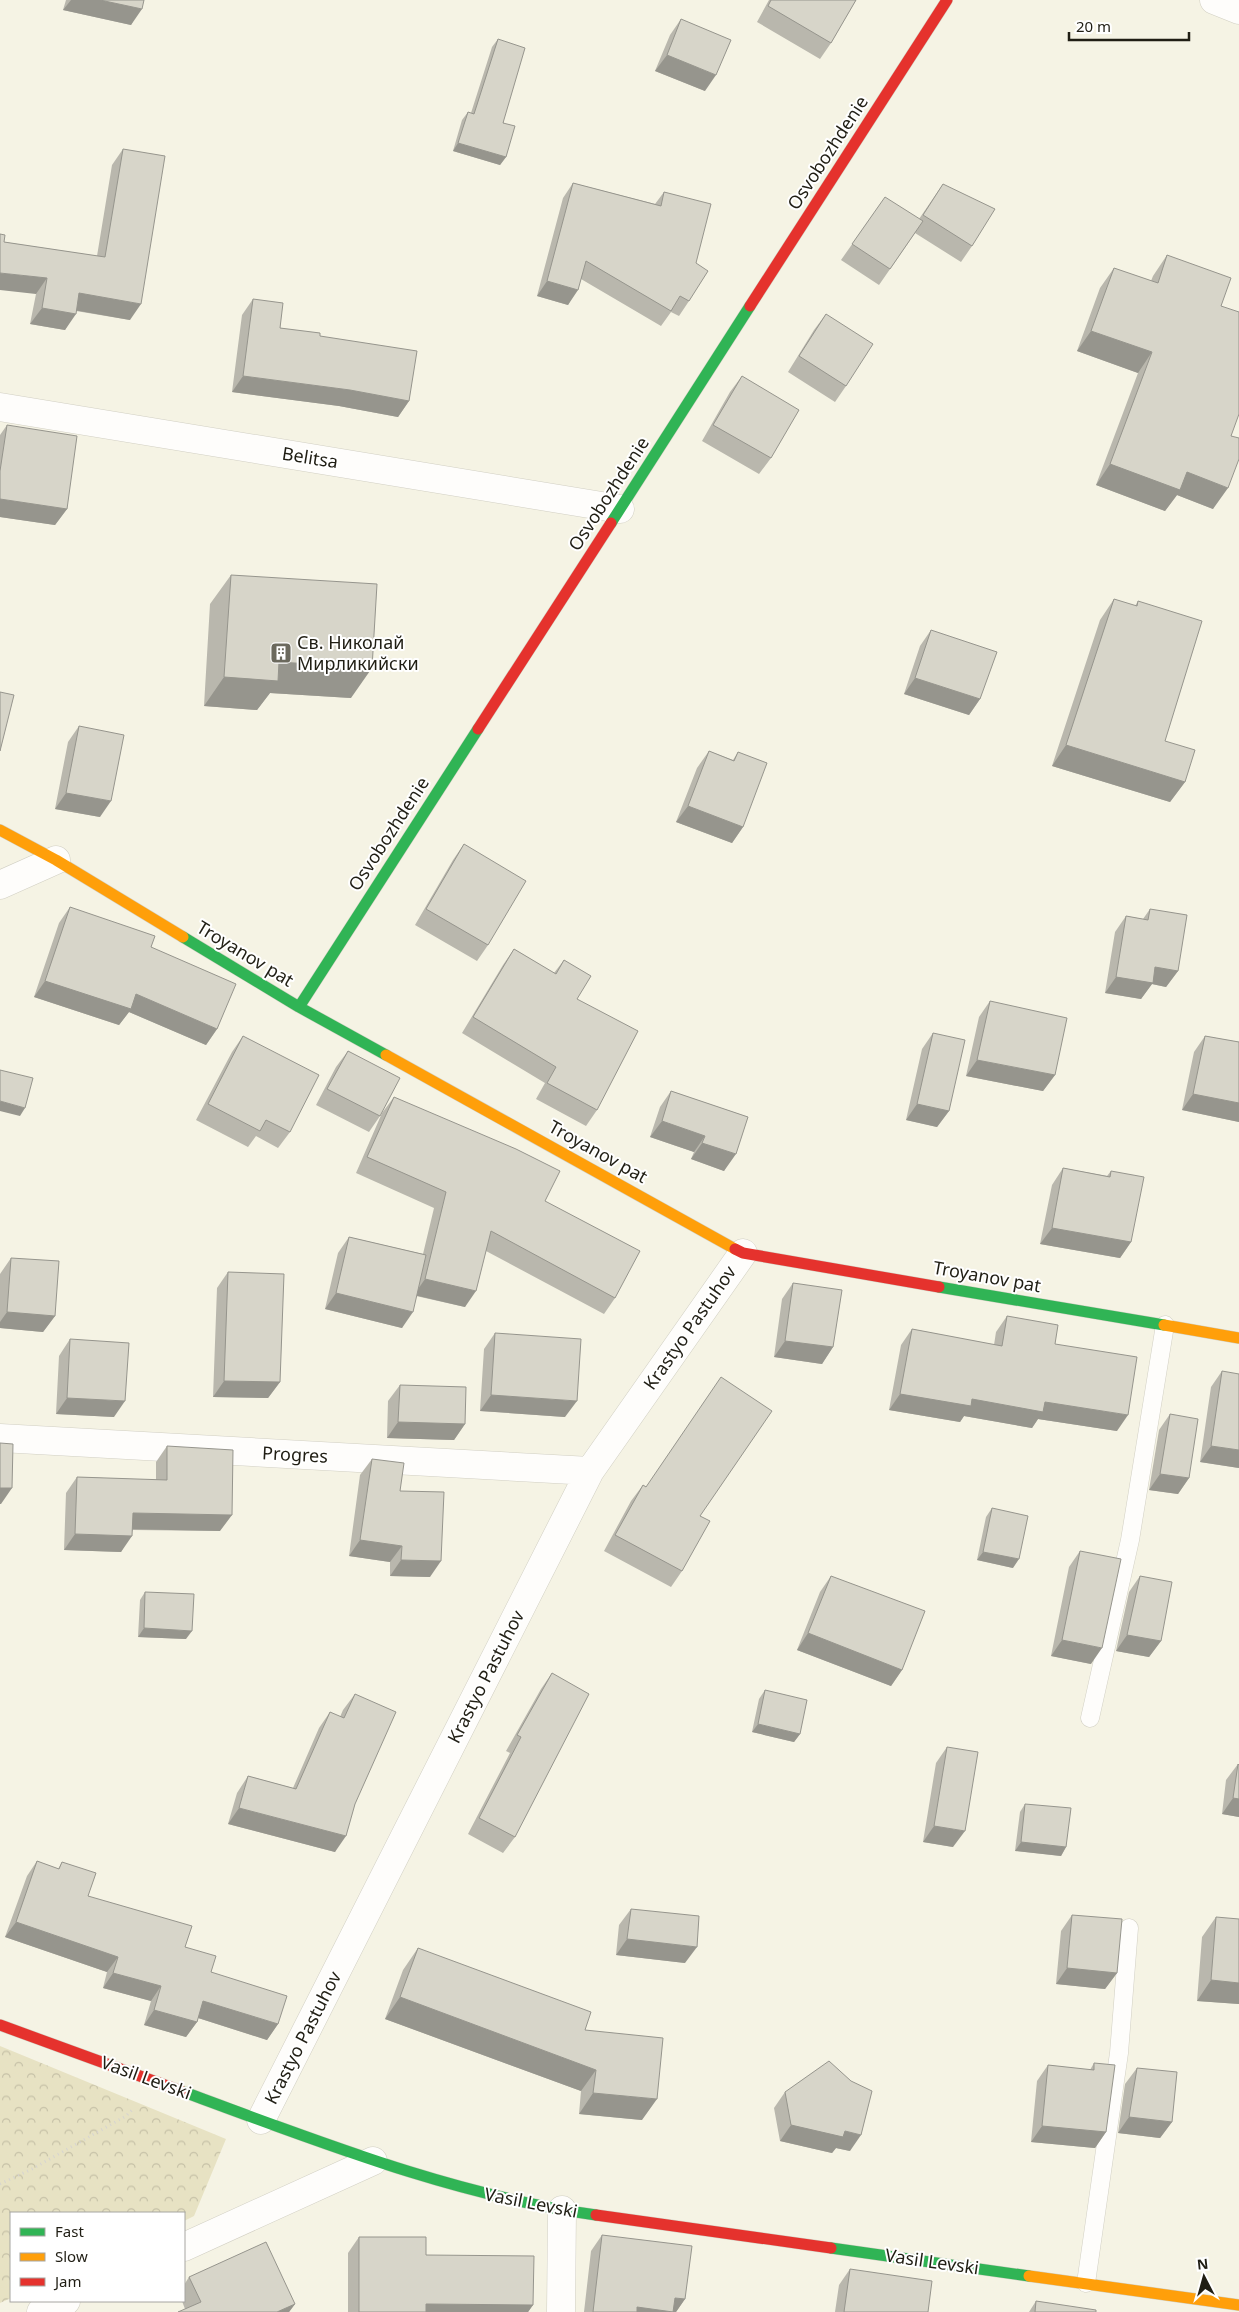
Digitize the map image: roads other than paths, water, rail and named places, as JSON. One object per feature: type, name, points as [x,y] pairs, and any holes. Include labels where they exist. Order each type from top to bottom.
[{"type":"street","name":"Osvobozhdenie","points":[[299,1007],[947,0]]},
{"type":"street","points":[[1214,0],[1239,10]]},
{"type":"street","name":"Belitsa","points":[[0,406],[620,509]]},
{"type":"street","name":"Troyanov pat","points":[[0,830],[56,860],[299,1007],[743,1253],[1239,1338]]},
{"type":"street","points":[[0,885],[56,860]]},
{"type":"street","name":"Krastyo Pastuhov","points":[[261,2120],[590,1471],[743,1253]]},
{"type":"street","name":"Progres","points":[[0,1438],[590,1471]]},
{"type":"street","name":"Vasil Levski","points":[[0,2025],[373,2160],[464,2189],[562,2210],[1239,2305]]},
{"type":"street","points":[[185,2247],[373,2160]]},
{"type":"street","points":[[561,2312],[562,2210]]},
{"type":"street","points":[[41,2312],[64,2302]]},
{"type":"lane","points":[[1090,1718],[1130,1540],[1165,1326]]},
{"type":"lane","points":[[1086,2283],[1119,2053],[1129,1928]]},
{"type":"place","name":"Св. Николай Мирликийски","points":[[281,653]]}]
